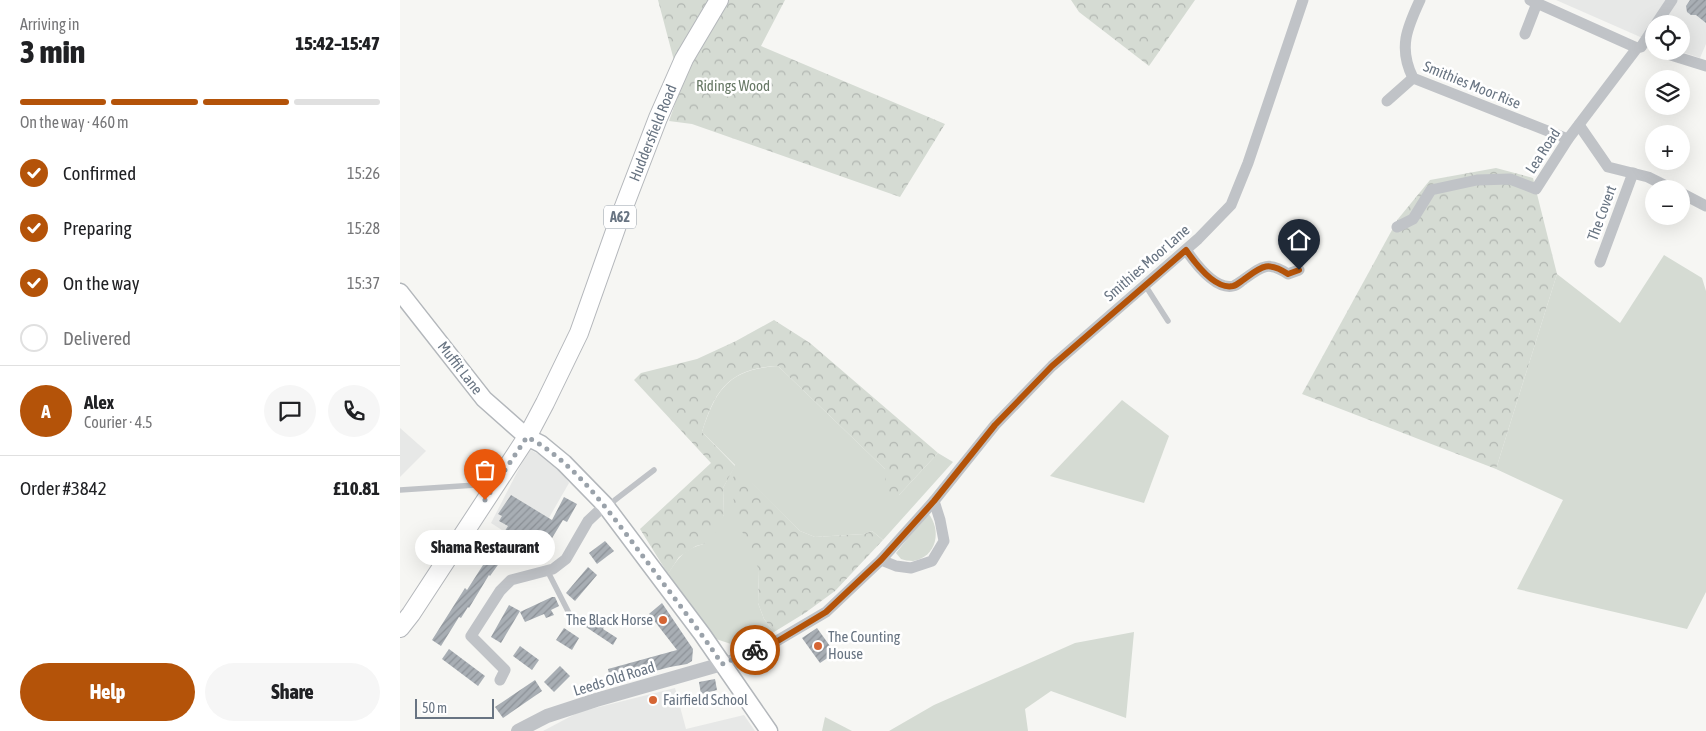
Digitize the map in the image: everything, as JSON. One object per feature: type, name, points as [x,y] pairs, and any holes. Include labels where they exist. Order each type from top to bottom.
[{"type":"main road","name":"Huddersfield Road","points":[[527,437],[579,333],[620,216],[658,118],[684,59],[719,0]]},
{"type":"main road","name":"Muffit Lane","points":[[400,292],[484,399],[527,437],[541,444],[564,463],[606,507],[702,634],[769,731]]},
{"type":"main road","name":"A62","points":[[400,628],[527,437]]},
{"type":"street","name":"Smithies Moor Lane","points":[[722,664],[776,642],[826,612],[881,560],[934,501],[995,425],[1046,372],[1186,250],[1231,205],[1248,163],[1303,0]]},
{"type":"street","name":"Smithies Moor Rise","points":[[1420,0],[1407,29],[1405,45],[1408,68],[1413,78],[1568,139]]},
{"type":"street","points":[[1662,15],[1672,0]]},
{"type":"street","points":[[1525,34],[1534,2],[1645,48]]},
{"type":"street","name":"Lea Road","points":[[1397,227],[1413,219],[1431,190],[1477,180],[1510,179],[1536,189],[1568,139],[1645,39]]},
{"type":"street","points":[[1687,60],[1706,66]]},
{"type":"street","points":[[1387,101],[1413,78]]},
{"type":"street","points":[[1579,125],[1608,167],[1654,180]]},
{"type":"street","name":"The Covert","points":[[1600,262],[1632,173]]},
{"type":"street","points":[[1690,198],[1706,206]]},
{"type":"street","points":[[1186,250],[1207,276],[1225,286],[1235,286],[1260,267],[1271,266],[1288,274],[1299,270]]},
{"type":"street","points":[[881,560],[896,566],[911,568],[932,561],[944,541],[934,501]]},
{"type":"street","points":[[500,680],[505,670],[468,634],[500,591],[511,580],[553,569],[566,559],[588,521],[606,507]]},
{"type":"street","name":"Leeds Old Road","points":[[518,731],[555,714],[722,664]]},
{"type":"lane","points":[[1145,285],[1168,321]]},
{"type":"lane","points":[[606,507],[654,470]]},
{"type":"lane","points":[[400,490],[496,484]]},
{"type":"lane","points":[[547,570],[572,619]]},
{"type":"shaded area","points":[[1556,0],[1706,0],[1706,44],[1700,58],[1690,55],[1690,15],[1645,15],[1645,39]]},
{"type":"shaded area","points":[[400,428],[426,451],[400,477]]},
{"type":"shaded area","points":[[529,449],[555,463],[569,483],[531,549],[491,523]]},
{"type":"shaded area","name":"Fairfield School","points":[[675,688],[686,729],[744,715],[755,731],[543,731],[579,712]]},
{"type":"green space","name":"Ridings Wood","points":[[658,0],[785,0],[761,46],[945,124],[900,197],[692,124],[669,121],[681,87]]},
{"type":"green space","points":[[1071,0],[1195,0],[1149,66],[1079,12]]},
{"type":"green space","points":[[1496,168],[1533,178],[1557,274],[1496,469],[1302,394],[1398,219],[1430,180]]},
{"type":"green space","points":[[1664,255],[1702,278],[1706,291],[1706,592],[1687,629],[1517,589],[1563,500],[1496,469],[1557,274],[1620,323]]},
{"type":"green space","points":[[774,320],[810,343],[938,453],[899,495],[885,498],[885,469],[778,366],[748,371],[736,376],[719,393],[702,432],[735,466],[723,488],[724,515],[717,531],[704,544],[696,546],[679,557],[668,574],[640,529],[711,463],[634,380],[641,373],[697,359],[736,341]]},
{"type":"green space","points":[[778,366],[885,469],[899,495],[938,453],[953,462],[883,540],[872,531],[864,534],[815,537],[800,531],[741,472],[759,570],[758,603],[764,619],[774,632],[750,641],[731,644],[710,637],[668,574],[686,551],[704,544],[724,515],[723,488],[735,465],[702,432],[713,404],[727,384],[737,377],[748,371]]},
{"type":"green space","points":[[1122,400],[1169,436],[1144,503],[1050,476]]},
{"type":"green space","points":[[741,471],[800,531],[815,537],[864,534],[872,531],[883,540],[835,591],[805,613],[774,632],[764,619],[758,603],[759,570],[734,513],[733,477]]},
{"type":"green space","points":[[928,513],[935,527],[936,535],[932,549],[921,558],[913,561],[901,559],[896,553]]},
{"type":"green space","points":[[1134,632],[1126,718],[1051,691],[1025,709],[1028,731],[889,731],[934,705],[1075,643]]},
{"type":"green space","points":[[825,717],[852,731],[822,731]]},
{"type":"building","points":[[1690,0],[1706,0],[1706,23],[1696,15],[1691,15],[1687,12],[1686,6]]},
{"type":"building","points":[[511,495],[552,520],[564,497],[577,504],[567,522],[563,520],[540,558],[531,553],[537,543],[518,532],[469,608],[461,618],[459,617],[441,646],[432,640],[508,526],[499,521],[502,516],[498,514]]},
{"type":"building","points":[[605,541],[614,551],[597,564],[589,553]]},
{"type":"building","points":[[588,567],[597,575],[575,601],[566,593]]},
{"type":"building","points":[[555,597],[559,606],[551,610],[554,615],[546,618],[544,614],[525,622],[520,612]]},
{"type":"building","points":[[662,603],[693,649],[692,661],[687,664],[611,683],[608,669],[677,650],[649,614]]},
{"type":"building","points":[[509,605],[520,611],[501,643],[491,637]]},
{"type":"building","points":[[593,615],[606,623],[603,629],[617,638],[613,645],[586,627]]},
{"type":"building","points":[[564,628],[579,638],[572,650],[556,640]]},
{"type":"building","name":"The Counting House","points":[[817,628],[835,653],[820,663],[802,638]]},
{"type":"building","points":[[520,646],[539,660],[532,670],[513,656]]},
{"type":"building","points":[[449,649],[485,676],[478,686],[442,659]]},
{"type":"building","points":[[560,666],[570,676],[554,692],[544,682]]},
{"type":"building","points":[[715,679],[717,690],[701,694],[699,682]]},
{"type":"building","points":[[535,680],[542,691],[503,718],[495,707]]},
{"type":"way so far","points":[[485,500],[527,437],[541,444],[564,463],[605,505],[702,634],[722,664],[755,650]]},
{"type":"place","name":"Shama Restaurant","points":[[485,500]]},
{"type":"place","name":"The Black Horse","points":[[663,620]]},
{"type":"place","name":"The Counting House","points":[[818,646]]},
{"type":"place","name":"Fairfield School","points":[[653,700]]},
{"type":"route","points":[[755,650],[776,642],[826,612],[881,560],[934,501],[995,425],[1052,366],[1186,250],[1207,276],[1225,286],[1235,286],[1260,267],[1271,266],[1288,274],[1299,270]]}]
